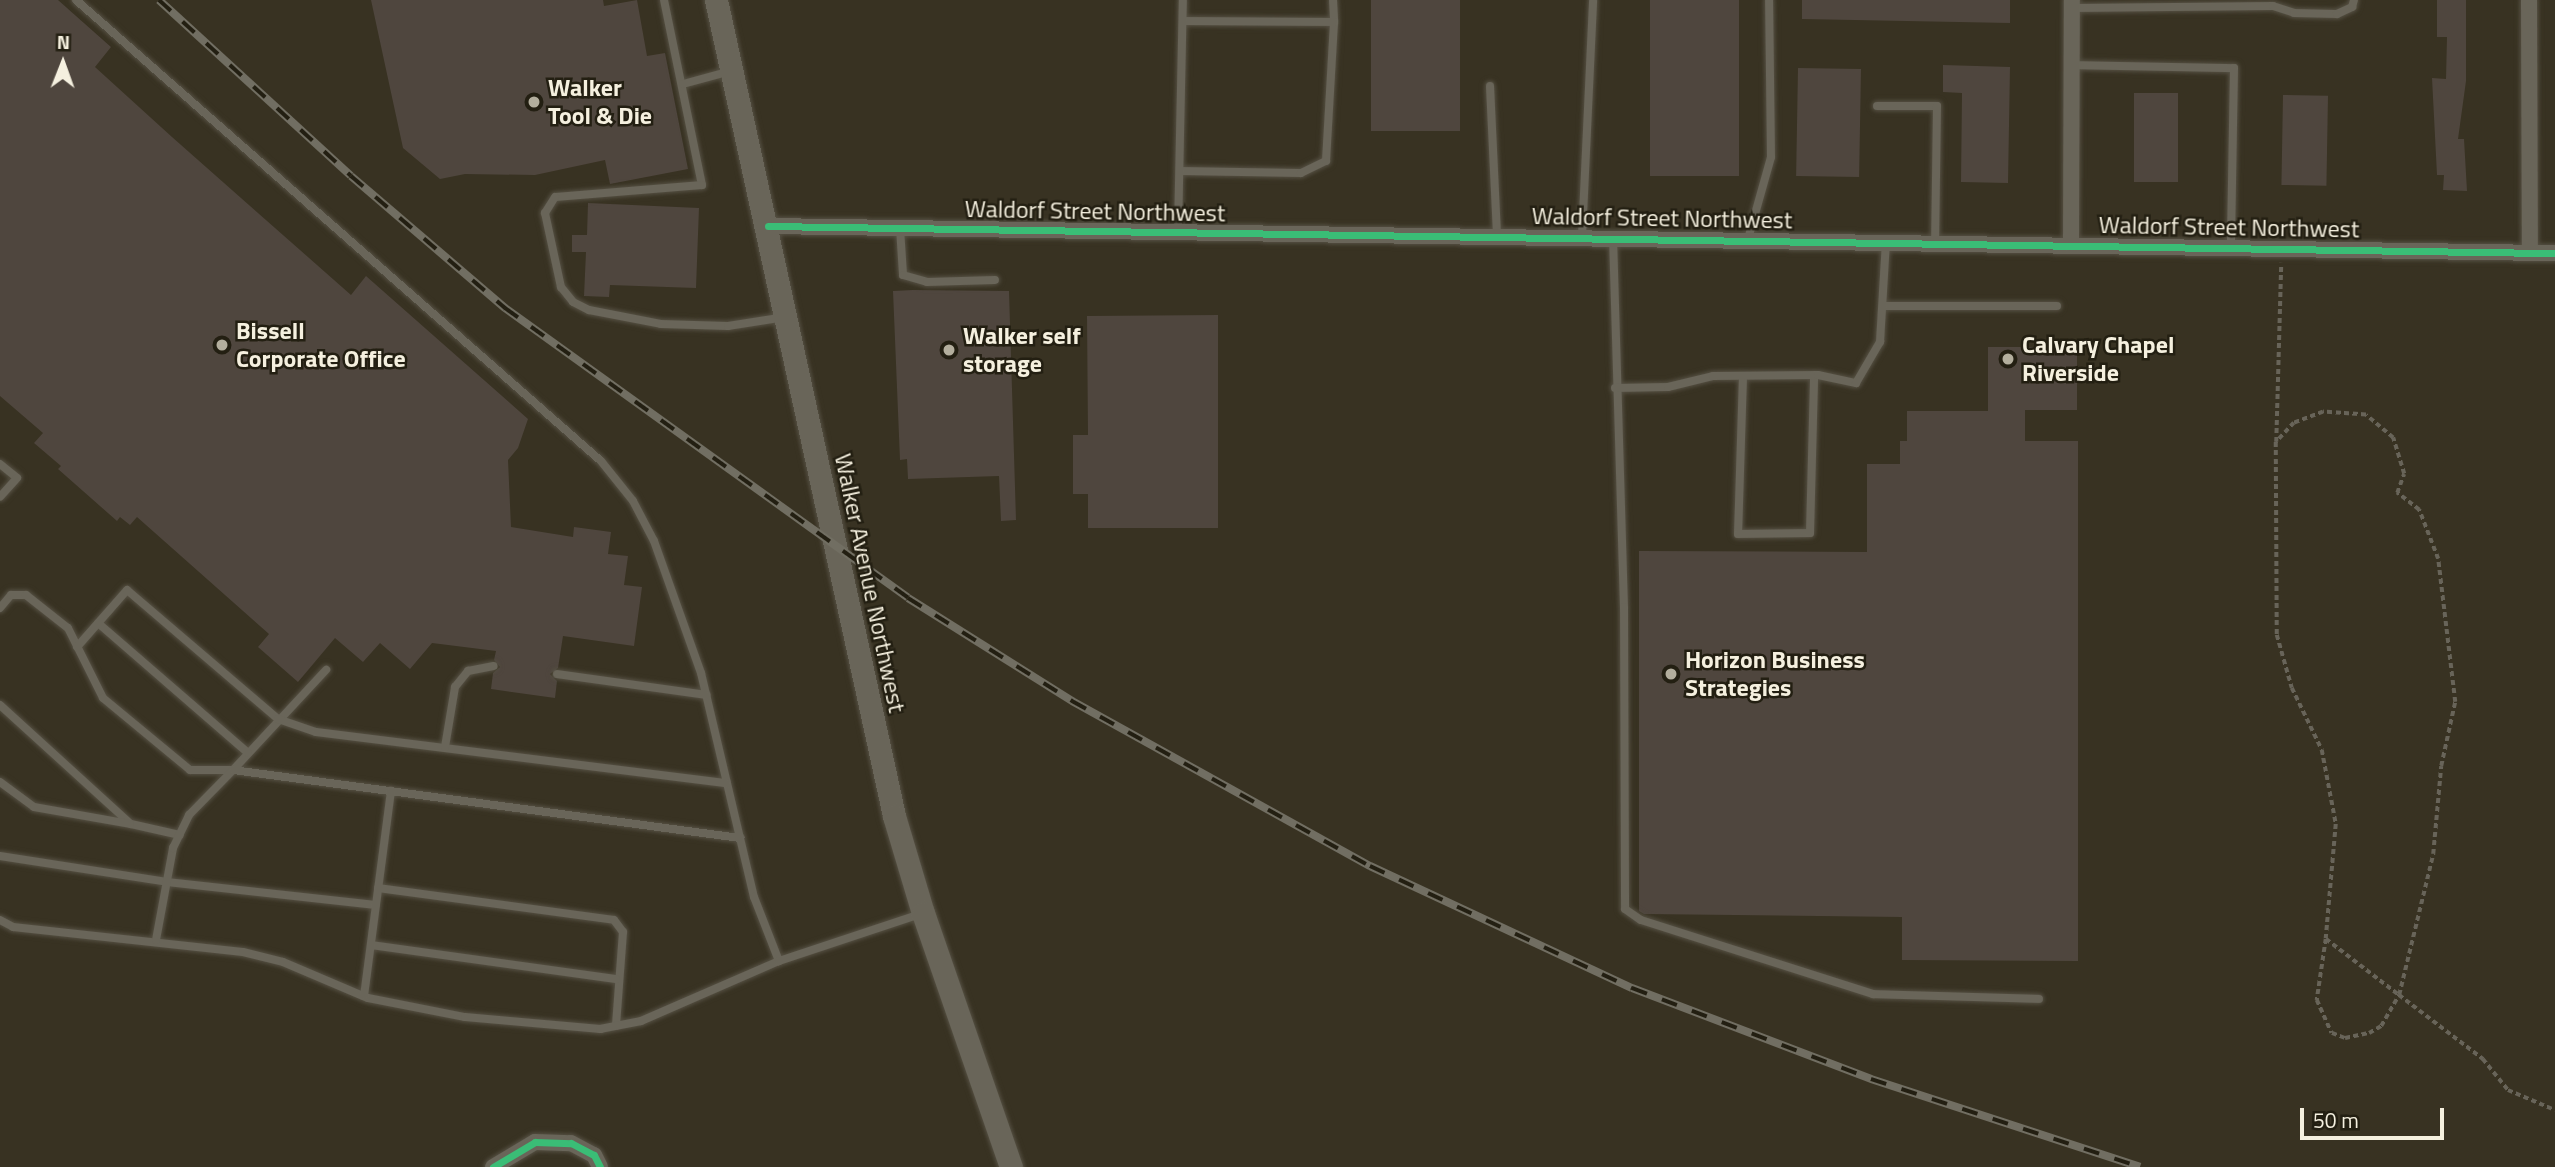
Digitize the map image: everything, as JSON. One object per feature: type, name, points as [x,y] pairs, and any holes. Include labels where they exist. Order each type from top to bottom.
[{"type":"main road","name":"Walker Avenue Northwest","points":[[716,0],[788,316],[879,753],[923,914],[1011,1167]]},
{"type":"street","points":[[2529,0],[2530,253]]},
{"type":"street","points":[[2071,243],[2072,4]]},
{"type":"street","name":"Waldorf Street Northwest","points":[[768,226],[1886,240],[2555,253]]},
{"type":"street","points":[[493,1167],[535,1142],[571,1143],[594,1154],[600,1167]]},
{"type":"lane","points":[[76,0],[601,461],[634,501],[654,541],[706,695],[754,897],[779,961]]},
{"type":"lane","points":[[664,0],[702,185],[555,197],[545,213],[561,287],[573,302],[589,310],[661,324],[728,326],[788,316]]},
{"type":"lane","points":[[1178,231],[1183,0]]},
{"type":"lane","points":[[1180,172],[1301,173],[1326,161],[1333,0]]},
{"type":"lane","points":[[1582,236],[1593,0]]},
{"type":"lane","points":[[1748,239],[1771,157],[1769,0]]},
{"type":"lane","points":[[2072,4],[2273,6],[2294,13],[2337,14],[2351,7],[2354,0]]},
{"type":"lane","points":[[1183,21],[1334,22]]},
{"type":"lane","points":[[2071,65],[2234,68],[2231,246]]},
{"type":"lane","points":[[683,84],[732,71]]},
{"type":"lane","points":[[1490,86],[1497,235]]},
{"type":"lane","points":[[1877,106],[1937,106],[1935,241]]},
{"type":"lane","points":[[901,228],[903,275],[927,282],[995,280]]},
{"type":"lane","points":[[1613,237],[1615,388],[1624,607],[1625,909],[1641,920],[1873,994],[2039,999]]},
{"type":"lane","points":[[1615,388],[1668,387],[1713,376],[1814,375],[1856,383],[1880,342],[1886,240]]},
{"type":"lane","points":[[1884,306],[2057,306]]},
{"type":"lane","points":[[1743,376],[1738,534],[1810,533],[1814,375]]},
{"type":"lane","points":[[0,464],[17,478],[0,497]]},
{"type":"lane","points":[[77,647],[127,590],[278,719],[316,732],[727,783]]},
{"type":"lane","points":[[0,608],[11,595],[26,595],[68,628],[103,698],[190,770],[233,770],[740,838]]},
{"type":"lane","points":[[97,623],[248,753]]},
{"type":"lane","points":[[446,747],[455,687],[468,671],[494,666]]},
{"type":"lane","points":[[156,940],[167,882],[180,835],[189,815],[326,670]]},
{"type":"lane","points":[[557,674],[706,695]]},
{"type":"lane","points":[[0,705],[131,824]]},
{"type":"lane","points":[[0,782],[34,807],[180,835]]},
{"type":"lane","points":[[364,996],[391,791]]},
{"type":"lane","points":[[0,856],[167,882],[376,905]]},
{"type":"lane","points":[[378,888],[614,920],[623,932],[617,979],[616,1026]]},
{"type":"lane","points":[[0,920],[13,927],[156,940],[284,962],[364,996],[465,1017],[600,1029],[641,1021],[779,961],[923,914]]},
{"type":"lane","points":[[371,945],[617,979]]},
{"type":"path","points":[[2276,442],[2294,423],[2323,412],[2366,415],[2393,438],[2404,474],[2397,493],[2419,510],[2438,559],[2455,702],[2441,766],[2433,854],[2399,995],[2381,1026],[2370,1033],[2345,1038],[2332,1033],[2317,1000],[2326,939],[2336,824],[2322,750],[2292,688],[2277,635],[2276,442],[2282,247]]},
{"type":"path","points":[[2326,939],[2399,995],[2416,1012],[2483,1059],[2508,1090],[2555,1110]]},
{"type":"building","name":"Bissell Corporate Office","points":[[0,0],[58,0],[111,47],[95,67],[172,137],[351,295],[366,276],[528,419],[518,448],[508,460],[511,527],[573,537],[574,527],[611,532],[608,554],[628,556],[624,585],[642,587],[634,646],[563,636],[558,668],[550,674],[557,681],[555,698],[491,689],[493,673],[500,667],[494,660],[496,651],[432,643],[410,669],[380,643],[363,662],[335,638],[298,682],[258,647],[269,634],[137,517],[130,525],[120,517],[117,521],[58,469],[61,466],[34,443],[43,433],[0,396]]},
{"type":"building","name":"Walker Tool & Die","points":[[371,0],[603,0],[604,6],[637,0],[647,56],[665,53],[688,169],[610,184],[605,160],[535,175],[465,174],[440,179],[403,148]]},
{"type":"building","points":[[1371,0],[1460,0],[1460,131],[1371,131]]},
{"type":"building","points":[[1650,0],[1739,0],[1739,176],[1650,176]]},
{"type":"building","points":[[1802,0],[2010,0],[2010,23],[1802,19]]},
{"type":"building","points":[[2437,0],[2466,0],[2466,81],[2458,139],[2464,139],[2467,191],[2443,190],[2444,175],[2437,175],[2432,78],[2446,79],[2447,37],[2437,37]]},
{"type":"building","points":[[1943,65],[2010,67],[2008,183],[1961,182],[1962,93],[1943,92]]},
{"type":"building","points":[[1798,68],[1861,69],[1859,177],[1796,176]]},
{"type":"building","points":[[2134,93],[2178,93],[2178,182],[2134,182]]},
{"type":"building","points":[[2283,95],[2328,96],[2326,186],[2281,185]]},
{"type":"building","points":[[588,203],[699,208],[696,288],[610,285],[609,297],[584,296],[586,252],[572,252],[572,235],[587,235]]},
{"type":"building","points":[[893,291],[1009,291],[1016,520],[1001,521],[999,476],[908,479],[907,459],[900,460]]},
{"type":"building","points":[[1218,315],[1218,528],[1088,528],[1088,494],[1073,494],[1073,435],[1088,435],[1087,316]]},
{"type":"building","points":[[1988,347],[2077,347],[2077,410],[2025,410],[2025,441],[2078,441],[2078,961],[1902,960],[1902,917],[1644,914],[1639,911],[1639,551],[1867,552],[1867,464],[1900,464],[1900,441],[1907,441],[1907,411],[1988,411]]},
{"type":"railway","points":[[159,0],[351,176],[505,308],[908,598],[1072,701],[1370,866],[1632,988],[1871,1079],[2140,1167]]},
{"type":"cycle path","points":[[768,226],[2555,253]]},
{"type":"cycle path","points":[[493,1167],[535,1142],[571,1143],[594,1155],[600,1167]]},
{"type":"place","name":"Walker Tool & Die","points":[[534,102]]},
{"type":"place","name":"Bissell Corporate Office","points":[[222,345]]},
{"type":"place","name":"Walker self storage","points":[[949,350]]},
{"type":"place","name":"Calvary Chapel Riverside","points":[[2008,359]]},
{"type":"place","name":"Horizon Business Strategies","points":[[1671,674]]}]
